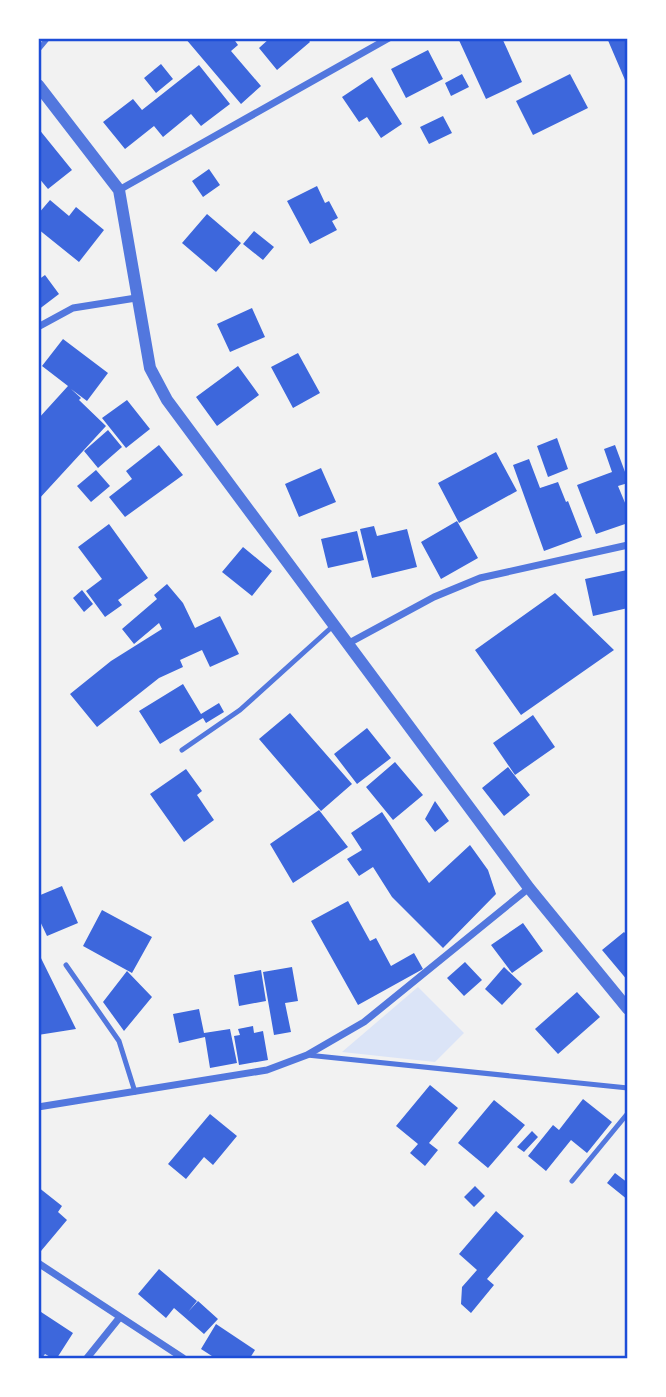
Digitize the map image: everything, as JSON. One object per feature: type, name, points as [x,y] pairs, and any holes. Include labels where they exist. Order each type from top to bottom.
[{"type":"street","points":[[119,190],[389,38]]},
{"type":"street","points":[[38,85],[119,190],[150,368],[167,400],[529,888],[628,1009]]},
{"type":"street","points":[[38,327],[73,308],[136,298]]},
{"type":"street","points":[[349,643],[434,597],[480,578],[628,545]]},
{"type":"street","points":[[38,1107],[267,1070],[307,1055],[364,1022],[529,888]]},
{"type":"street","points":[[38,1263],[183,1359]]},
{"type":"street","points":[[87,1359],[120,1317]]},
{"type":"lane","points":[[38,50],[48,38]]},
{"type":"lane","points":[[182,750],[240,710],[335,624]]},
{"type":"lane","points":[[66,965],[119,1041],[135,1092]]},
{"type":"lane","points":[[307,1055],[628,1088]]},
{"type":"lane","points":[[572,1181],[628,1113]]},
{"type":"shaded area","points":[[418,987],[464,1033],[435,1062],[342,1052]]},
{"type":"building","points":[[185,38],[233,38],[238,45],[231,51],[261,86],[241,104]]},
{"type":"building","points":[[270,38],[307,38],[310,42],[277,70],[259,48]]},
{"type":"building","points":[[458,38],[502,38],[522,82],[486,99]]},
{"type":"building","points":[[607,38],[628,38],[628,87]]},
{"type":"building","points":[[428,50],[443,79],[406,98],[391,69]]},
{"type":"building","points":[[161,64],[173,79],[156,93],[144,78]]},
{"type":"building","points":[[199,65],[230,104],[201,126],[191,114],[163,137],[154,126],[125,149],[103,122],[133,99],[142,110]]},
{"type":"building","points":[[462,74],[469,87],[451,96],[445,83]]},
{"type":"building","points":[[570,74],[588,108],[533,135],[516,101]]},
{"type":"building","points":[[372,77],[402,124],[381,138],[367,117],[359,122],[342,97]]},
{"type":"building","points":[[443,116],[452,133],[429,144],[420,127]]},
{"type":"building","points":[[38,128],[72,170],[48,189],[38,177]]},
{"type":"building","points":[[209,169],[220,185],[203,197],[192,181]]},
{"type":"building","points":[[317,186],[325,203],[329,201],[338,218],[332,221],[337,230],[310,244],[287,201]]},
{"type":"building","points":[[50,200],[69,216],[76,207],[104,230],[79,262],[38,229],[38,214]]},
{"type":"building","points":[[207,214],[241,243],[216,272],[182,243]]},
{"type":"building","points":[[254,231],[274,247],[263,260],[243,244]]},
{"type":"building","points":[[45,275],[59,294],[38,310],[38,280]]},
{"type":"building","points":[[252,308],[265,337],[230,352],[217,324]]},
{"type":"building","points":[[63,339],[108,373],[87,401],[71,389],[106,426],[38,500],[38,419],[68,386],[42,366]]},
{"type":"building","points":[[298,353],[320,393],[293,408],[271,367]]},
{"type":"building","points":[[238,366],[259,395],[217,426],[196,397]]},
{"type":"building","points":[[127,400],[150,429],[126,448],[102,418]]},
{"type":"building","points":[[108,430],[122,447],[98,468],[84,451]]},
{"type":"building","points":[[557,438],[568,469],[548,477],[537,446]]},
{"type":"building","points":[[159,445],[183,475],[125,517],[109,497],[132,479],[126,471]]},
{"type":"building","points":[[615,445],[628,480],[628,483],[618,486],[628,510],[628,523],[596,534],[577,485],[612,472],[604,449]]},
{"type":"building","points":[[496,452],[517,491],[459,523],[438,483]]},
{"type":"building","points":[[529,459],[540,488],[558,482],[582,537],[544,551],[513,465]]},
{"type":"building","points":[[321,468],[336,502],[299,517],[285,484]]},
{"type":"building","points":[[96,470],[110,486],[91,502],[77,486]]},
{"type":"building","points":[[457,521],[478,558],[441,579],[421,542]]},
{"type":"building","points":[[109,524],[148,578],[118,600],[122,605],[105,617],[86,591],[102,579],[78,547]]},
{"type":"building","points":[[374,526],[377,536],[407,529],[417,567],[372,578],[360,529]]},
{"type":"building","points":[[357,531],[364,560],[328,568],[321,539]]},
{"type":"building","points":[[243,547],[272,571],[252,596],[222,572]]},
{"type":"building","points":[[627,570],[628,608],[593,616],[585,579]]},
{"type":"building","points":[[167,584],[183,603],[195,628],[220,616],[239,654],[210,667],[202,650],[180,660],[183,667],[159,678],[97,727],[70,694],[111,661],[162,629],[159,623],[134,644],[122,629],[157,599],[154,595]]},
{"type":"building","points":[[82,590],[93,604],[84,612],[73,598]]},
{"type":"building","points":[[555,593],[614,650],[521,715],[475,650]]},
{"type":"building","points":[[183,684],[201,714],[219,703],[224,712],[206,723],[203,718],[160,744],[139,711]]},
{"type":"building","points":[[290,713],[352,784],[321,811],[259,739]]},
{"type":"building","points":[[533,715],[555,747],[515,775],[493,743]]},
{"type":"building","points":[[367,728],[391,758],[357,784],[334,754]]},
{"type":"building","points":[[395,762],[423,795],[393,820],[366,787]]},
{"type":"building","points":[[508,767],[530,795],[504,816],[482,788]]},
{"type":"building","points":[[186,769],[202,791],[197,795],[214,820],[184,842],[150,794]]},
{"type":"building","points":[[435,801],[449,821],[435,832],[425,819]]},
{"type":"building","points":[[319,810],[348,847],[293,883],[270,844]]},
{"type":"building","points":[[382,812],[429,883],[470,845],[488,870],[496,894],[443,948],[392,897],[373,867],[359,876],[347,859],[362,850],[351,833]]},
{"type":"building","points":[[62,886],[78,923],[47,936],[38,917],[38,896]]},
{"type":"building","points":[[348,901],[370,941],[376,938],[391,966],[414,953],[423,969],[358,1005],[311,921]]},
{"type":"building","points":[[102,910],[152,937],[132,973],[83,946]]},
{"type":"building","points":[[523,923],[543,951],[512,973],[491,945]]},
{"type":"building","points":[[624,932],[628,936],[628,981],[602,950]]},
{"type":"building","points":[[38,952],[76,1029],[38,1035]]},
{"type":"building","points":[[465,962],[482,980],[464,996],[447,978]]},
{"type":"building","points":[[292,967],[298,1001],[285,1003],[291,1032],[274,1035],[263,972]]},
{"type":"building","points":[[504,967],[522,984],[502,1005],[485,989]]},
{"type":"building","points":[[261,970],[266,1001],[239,1006],[234,975]]},
{"type":"building","points":[[127,971],[152,997],[124,1031],[103,1002]]},
{"type":"building","points":[[577,992],[600,1017],[558,1054],[535,1029]]},
{"type":"building","points":[[199,1009],[204,1033],[230,1029],[237,1063],[210,1068],[205,1037],[179,1043],[173,1014]]},
{"type":"building","points":[[253,1026],[254,1033],[263,1031],[268,1060],[239,1065],[234,1036],[240,1035],[238,1029]]},
{"type":"building","points":[[430,1085],[458,1108],[429,1143],[438,1150],[425,1166],[410,1153],[418,1144],[396,1126]]},
{"type":"building","points":[[583,1099],[612,1122],[587,1153],[571,1140],[546,1171],[528,1156],[553,1125],[559,1130]]},
{"type":"building","points":[[494,1100],[525,1125],[488,1168],[458,1143]]},
{"type":"building","points":[[210,1114],[237,1136],[213,1165],[204,1157],[186,1179],[168,1164]]},
{"type":"building","points":[[532,1131],[538,1137],[524,1152],[517,1147]]},
{"type":"building","points":[[615,1173],[628,1183],[628,1200],[607,1183]]},
{"type":"building","points":[[475,1186],[485,1196],[474,1207],[464,1197]]},
{"type":"building","points":[[38,1187],[62,1206],[58,1212],[67,1220],[41,1251],[38,1249]]},
{"type":"building","points":[[496,1211],[524,1236],[487,1279],[494,1285],[471,1313],[461,1304],[462,1287],[477,1270],[459,1254]]},
{"type":"building","points":[[159,1269],[197,1301],[188,1312],[198,1301],[218,1319],[204,1334],[174,1308],[166,1318],[138,1294]]},
{"type":"building","points":[[38,1310],[73,1333],[57,1358],[45,1354],[38,1358]]},
{"type":"building","points":[[216,1324],[255,1350],[250,1358],[215,1358],[201,1349]]}]
